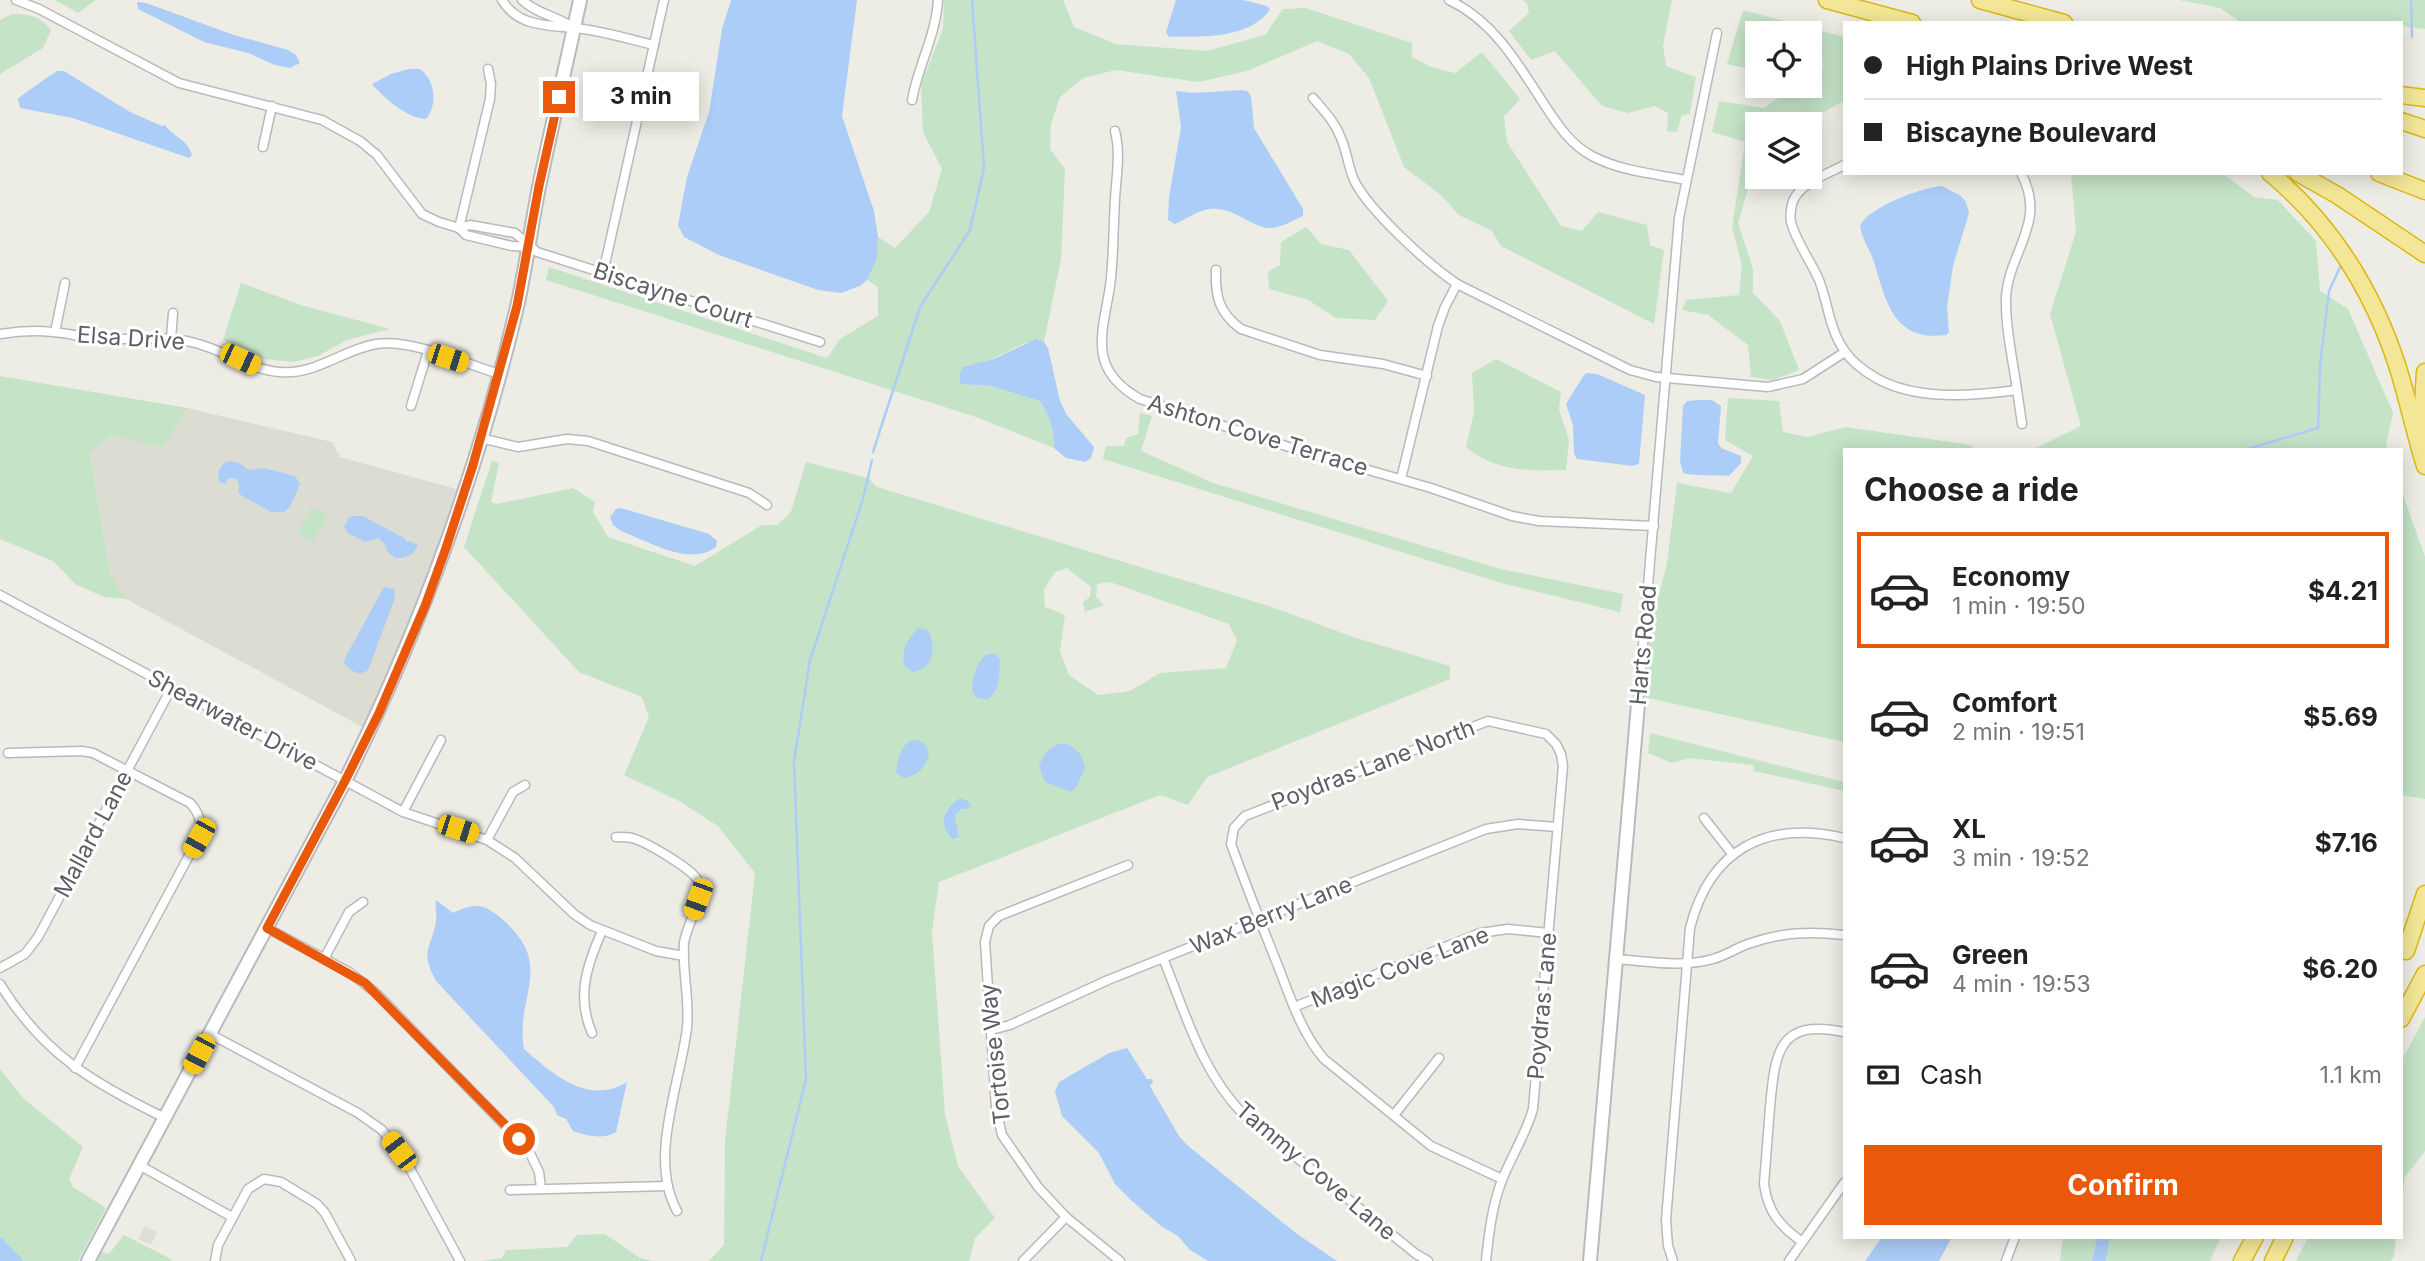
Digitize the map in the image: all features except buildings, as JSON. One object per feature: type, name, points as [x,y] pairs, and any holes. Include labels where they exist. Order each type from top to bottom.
[{"type":"highway","points":[[1827,0],[1905,21]]},
{"type":"highway","points":[[1980,0],[2057,21]]},
{"type":"highway","points":[[2403,95],[2425,99]]},
{"type":"highway","points":[[2403,122],[2425,130]]},
{"type":"highway","points":[[2272,175],[2325,228],[2360,279],[2378,315],[2398,367],[2423,459]]},
{"type":"highway","points":[[2302,175],[2337,195],[2425,254]]},
{"type":"highway","points":[[2384,175],[2425,191]]},
{"type":"highway","points":[[2423,459],[2425,372]]},
{"type":"highway","points":[[2403,956],[2425,894]]},
{"type":"highway","points":[[2403,956],[2425,915]]},
{"type":"highway","points":[[2403,1015],[2425,974]]},
{"type":"highway","points":[[2242,1261],[2254,1239]]},
{"type":"highway","points":[[2273,1261],[2284,1239]]},
{"type":"street","points":[[16,0],[39,9],[179,83],[322,120],[360,141],[377,155],[422,214],[459,228],[466,235],[528,247]]},
{"type":"street","points":[[502,0],[514,15],[524,20],[654,45]]},
{"type":"street","points":[[522,0],[532,9],[558,18],[574,28]]},
{"type":"street","points":[[88,1261],[345,781],[379,713],[425,606],[460,508],[520,293],[580,0]]},
{"type":"street","points":[[603,273],[664,0]]},
{"type":"street","points":[[912,100],[934,32],[938,0]]},
{"type":"street","points":[[1449,0],[1469,11],[1496,35],[1557,124],[1579,148],[1622,168],[1686,180]]},
{"type":"street","name":"Harts Road","points":[[1590,1261],[1679,218],[1717,33]]},
{"type":"street","points":[[459,228],[489,99],[491,84],[488,69]]},
{"type":"street","points":[[1313,98],[1339,132],[1354,180],[1367,200],[1426,260],[1458,284],[1630,370],[1666,378],[1754,387],[1777,386],[1803,379],[1845,352]]},
{"type":"street","points":[[263,147],[272,106]]},
{"type":"street","name":"Ashton Cove Terrace","points":[[1115,131],[1119,148],[1114,202],[1114,257],[1102,341],[1103,356],[1115,381],[1140,399],[1292,448],[1401,479],[1500,513],[1526,519],[1654,526]]},
{"type":"street","points":[[1843,165],[1804,187],[1792,203],[1791,222],[1819,279],[1829,320],[1845,352],[1875,378],[1906,390],[1975,395],[2017,390]]},
{"type":"street","points":[[2022,175],[2028,192],[2029,209],[2025,239],[2007,284],[2006,313],[2022,424]]},
{"type":"street","points":[[459,228],[470,225],[515,233],[528,247]]},
{"type":"street","name":"Biscayne Court","points":[[528,247],[820,341]]},
{"type":"street","points":[[1216,270],[1217,301],[1230,321],[1241,329],[1320,355],[1382,363],[1427,376]]},
{"type":"street","points":[[55,332],[65,283]]},
{"type":"street","points":[[1401,479],[1438,326],[1458,284]]},
{"type":"street","points":[[172,339],[173,313]]},
{"type":"street","name":"Elsa Drive","points":[[0,334],[32,331],[92,338],[172,339],[206,345],[259,368],[278,372],[306,370],[377,344],[411,346],[499,374]]},
{"type":"street","points":[[411,406],[428,351]]},
{"type":"street","points":[[481,438],[518,447],[567,439],[588,441],[749,493],[767,505]]},
{"type":"street","name":"Shearwater Drive","points":[[0,595],[403,812],[487,840],[515,858],[574,914],[602,931],[656,951],[684,956]]},
{"type":"street","name":"Mallard Lane","points":[[0,968],[25,954],[38,937],[172,687]]},
{"type":"street","name":"Poydras Lane North","points":[[1260,919],[1231,844],[1234,828],[1245,816],[1480,723],[1496,722],[1535,730],[1546,734],[1556,744]]},
{"type":"street","points":[[403,812],[442,740]]},
{"type":"street","name":"Poydras Lane","points":[[1486,1261],[1489,1228],[1502,1179],[1523,1138],[1533,1109],[1563,765],[1556,744]]},
{"type":"street","points":[[8,753],[88,751],[190,803],[200,819],[199,838],[75,1068]]},
{"type":"street","points":[[487,840],[513,792],[525,785]]},
{"type":"street","points":[[1704,818],[1732,855]]},
{"type":"street","name":"Wax Berry Lane","points":[[991,1030],[1010,1025],[1108,980],[1486,829],[1518,824],[1558,827]]},
{"type":"street","points":[[1673,1261],[1668,1246],[1666,1220],[1690,929],[1700,898],[1715,873],[1732,855],[1762,839],[1790,832],[1822,833],[1843,838]]},
{"type":"street","points":[[616,837],[633,838],[686,867],[697,881],[698,899],[686,935],[684,956],[687,1028],[666,1142],[670,1199],[677,1211]]},
{"type":"street","name":"Tortoise Way","points":[[1120,1261],[1066,1217],[1038,1186],[1002,1135],[996,1108],[985,942],[989,926],[999,916],[1128,865]]},
{"type":"street","points":[[324,959],[349,912],[363,902]]},
{"type":"street","points":[[1260,919],[1306,1035],[1324,1059],[1442,1152],[1502,1179]]},
{"type":"street","points":[[267,928],[349,972],[375,992],[519,1139],[535,1161],[541,1189]]},
{"type":"street","name":"Magic Cove Lane","points":[[1294,1007],[1480,933],[1508,929],[1548,933]]},
{"type":"street","points":[[592,1033],[585,1017],[585,977],[602,931]]},
{"type":"street","points":[[1615,958],[1687,963],[1714,959],[1744,945],[1783,933],[1843,935]]},
{"type":"street","name":"Tammy Cove Lane","points":[[1163,958],[1204,1060],[1230,1101],[1383,1228],[1428,1261]]},
{"type":"street","points":[[0,984],[26,1023],[49,1047],[98,1083],[164,1118]]},
{"type":"street","points":[[1801,1241],[1775,1219],[1765,1192],[1774,1066],[1782,1047],[1798,1032],[1811,1028],[1843,1032]]},
{"type":"street","points":[[210,1034],[358,1114],[382,1130],[407,1163],[460,1261]]},
{"type":"street","points":[[1394,1115],[1439,1058]]},
{"type":"street","points":[[139,1165],[232,1216]]},
{"type":"street","points":[[215,1261],[218,1245],[248,1189],[255,1182],[264,1179],[281,1182],[317,1204],[325,1213],[351,1261]]},
{"type":"street","points":[[1789,1261],[1843,1184]]},
{"type":"street","points":[[510,1190],[668,1186]]},
{"type":"street","points":[[1023,1261],[1066,1217]]},
{"type":"street","points":[[2006,1261],[2014,1239]]},
{"type":"shaded area","points":[[187,408],[332,442],[340,457],[460,490],[366,729],[126,599],[110,573],[90,454],[110,436],[164,447]]},
{"type":"shaded area","points":[[145,1226],[157,1232],[151,1245],[138,1239]]},
{"type":"green space","points":[[55,0],[96,0],[78,13]]},
{"type":"green space","points":[[944,0],[1063,0],[1074,27],[1116,44],[1207,51],[1265,35],[1283,9],[1306,8],[1412,43],[1412,57],[1431,67],[1455,73],[1482,52],[1520,99],[1504,116],[1507,142],[1561,226],[1582,231],[1598,212],[1647,225],[1650,245],[1664,250],[1654,324],[1501,246],[1492,231],[1459,215],[1441,195],[1404,167],[1369,78],[1349,54],[1317,41],[1247,71],[1198,82],[1116,70],[1083,78],[1060,97],[1051,124],[1050,149],[1065,169],[1061,259],[1044,342],[1032,341],[988,360],[963,367],[961,384],[991,386],[1040,401],[1051,423],[1054,448],[976,417],[546,280],[549,267],[827,358],[840,339],[878,316],[878,287],[867,280],[877,259],[878,237],[895,248],[929,212],[942,169],[923,132],[921,85],[943,29]]},
{"type":"green space","points":[[1523,0],[1672,0],[1663,46],[1666,66],[1696,77],[1690,114],[1682,115],[1677,132],[1667,131],[1668,113],[1655,106],[1628,113],[1602,106],[1555,51],[1531,60],[1509,31],[1529,13]]},
{"type":"green space","points":[[2179,0],[2425,0],[2425,29],[2403,26],[2403,21],[2239,21],[2220,8]]},
{"type":"green space","points":[[1743,10],[1784,21],[1745,21],[1745,68],[1727,64]]},
{"type":"green space","points":[[12,14],[34,17],[51,30],[43,48],[0,74],[0,20]]},
{"type":"green space","points":[[1822,31],[1843,37],[1843,102],[1822,113],[1745,112],[1745,142],[1712,132],[1719,101],[1764,108],[1779,98],[1822,98]]},
{"type":"green space","points":[[1745,142],[1745,189],[1748,189],[1738,223],[1753,269],[1753,293],[1780,321],[1799,370],[1773,380],[1751,377],[1748,345],[1708,315],[1682,310],[1686,300],[1739,295],[1742,265],[1732,227]]},
{"type":"green space","points":[[2071,175],[2225,175],[2254,197],[2278,200],[2316,241],[2320,291],[2348,309],[2393,413],[2387,448],[2036,448],[2081,426],[2050,314],[2076,232]]},
{"type":"green space","points":[[1306,227],[1321,244],[1349,250],[1388,301],[1375,320],[1336,318],[1308,300],[1269,289],[1268,272],[1280,265],[1281,242]]},
{"type":"green space","points":[[241,283],[304,306],[390,329],[347,340],[318,356],[293,362],[264,359],[223,340]]},
{"type":"green space","points":[[1496,359],[1561,392],[1559,409],[1569,440],[1566,470],[1526,470],[1501,466],[1466,447],[1474,412],[1472,373]]},
{"type":"green space","points":[[0,376],[187,408],[164,447],[110,436],[90,454],[110,573],[126,599],[104,597],[75,584],[53,561],[0,539]]},
{"type":"green space","points":[[1728,398],[1779,401],[1783,432],[1807,437],[1846,427],[1971,445],[1973,448],[1843,448],[1843,742],[1644,697],[1650,629],[1667,564],[1677,483],[1731,493],[1753,456],[1725,440]]},
{"type":"green space","points":[[1140,413],[1152,416],[1141,451],[1213,483],[1501,569],[1623,594],[1620,612],[1501,583],[1103,459],[1106,446],[1124,446],[1126,438],[1138,434]]},
{"type":"green space","points":[[492,461],[499,463],[491,502],[497,504],[573,488],[595,502],[593,512],[608,537],[695,566],[762,525],[777,525],[791,512],[806,462],[868,478],[877,487],[1272,607],[1353,637],[1450,666],[1450,679],[1207,777],[1188,805],[1160,795],[939,882],[932,931],[945,1115],[958,1166],[995,1218],[975,1238],[969,1261],[709,1261],[724,1245],[725,1141],[755,873],[718,826],[679,801],[624,775],[649,717],[642,697],[579,672],[464,547]],"holes":[[[1067,568],[1091,587],[1090,597],[1083,602],[1085,612],[1104,605],[1096,597],[1097,584],[1110,582],[1229,624],[1237,640],[1226,668],[1160,673],[1130,691],[1098,695],[1069,675],[1060,651],[1065,615],[1045,607],[1044,589],[1055,572]],[[960,798],[966,800],[955,817],[959,836],[945,812]]]},
{"type":"green space","points":[[2403,495],[2425,557],[2425,799],[2403,795]]},
{"type":"green space","points":[[312,506],[328,515],[312,543],[297,534]]},
{"type":"green space","points":[[1650,733],[1843,782],[1843,791],[1754,771],[1753,765],[1689,758],[1672,763],[1648,753]]},
{"type":"green space","points":[[2425,1017],[2425,1151],[2405,1177],[2403,1191],[2403,1058]]},
{"type":"green space","points":[[0,1069],[23,1098],[83,1147],[69,1179],[73,1187],[106,1208],[78,1261],[24,1261],[0,1237]]},
{"type":"green space","points":[[605,1234],[640,1258],[653,1261],[481,1261],[502,1258],[506,1250],[567,1247],[577,1235]]},
{"type":"green space","points":[[124,1235],[171,1261],[97,1261],[102,1252],[109,1254]]},
{"type":"green space","points":[[2063,1239],[2097,1239],[2092,1261],[2060,1261]]},
{"type":"green space","points":[[2110,1239],[2220,1239],[2210,1261],[2106,1261]]},
{"type":"green space","points":[[2307,1239],[2396,1239],[2391,1261],[2296,1261]]},
{"type":"water","points":[[731,0],[857,0],[842,116],[874,211],[878,237],[877,259],[867,280],[860,286],[841,293],[818,290],[719,255],[684,237],[678,225],[687,177],[709,112],[722,29]]},
{"type":"water","points":[[1176,0],[1243,0],[1267,6],[1270,10],[1249,27],[1237,31],[1210,36],[1169,37],[1166,32]]},
{"type":"water","points":[[137,2],[288,50],[296,55],[300,63],[290,68],[275,65],[248,53],[204,42],[138,9]]},
{"type":"water","points":[[420,69],[432,86],[432,107],[426,119],[404,111],[372,84],[391,74]]},
{"type":"water","points":[[57,71],[64,71],[130,112],[165,125],[184,141],[192,155],[189,158],[73,118],[20,108],[18,99]]},
{"type":"water","points":[[1176,91],[1193,93],[1247,91],[1251,96],[1254,128],[1303,209],[1303,216],[1280,226],[1265,228],[1228,211],[1210,209],[1175,224],[1168,220],[1169,197],[1181,127]]},
{"type":"water","points":[[1942,186],[1961,196],[1969,213],[1953,266],[1947,307],[1949,332],[1946,335],[1928,336],[1904,326],[1888,305],[1860,226],[1884,205],[1922,190]]},
{"type":"water","points":[[1036,339],[1044,342],[1048,348],[1060,401],[1067,415],[1094,447],[1091,458],[1085,462],[1066,458],[1054,448],[1051,423],[1040,401],[991,386],[961,384],[959,376],[963,367],[994,359]]},
{"type":"water","points":[[1587,373],[1597,374],[1645,395],[1639,464],[1633,466],[1577,459],[1574,454],[1573,425],[1566,404]]},
{"type":"water","points":[[1712,400],[1721,406],[1718,443],[1721,448],[1741,456],[1741,463],[1729,476],[1683,473],[1680,461],[1683,406],[1687,401]]},
{"type":"water","points":[[224,463],[239,463],[249,470],[264,468],[295,476],[300,484],[290,507],[284,512],[271,512],[242,496],[238,492],[239,484],[236,479],[229,478],[225,484],[219,482],[218,472]]},
{"type":"water","points":[[621,508],[709,534],[717,541],[716,547],[694,554],[656,546],[613,525],[610,517],[616,509]]},
{"type":"water","points":[[363,516],[407,542],[418,545],[409,556],[395,558],[379,538],[365,542],[348,533],[344,527],[349,517]]},
{"type":"water","points":[[384,587],[394,589],[395,598],[368,670],[355,672],[344,663],[345,658]]},
{"type":"water","points":[[918,628],[928,630],[932,650],[925,667],[913,672],[904,665],[904,654],[908,640]]},
{"type":"water","points":[[987,654],[995,654],[1000,659],[997,687],[987,700],[977,698],[972,691],[975,671]]},
{"type":"water","points":[[912,740],[924,744],[929,756],[919,771],[913,776],[903,778],[896,772],[898,763],[902,750]]},
{"type":"water","points":[[1064,743],[1078,752],[1085,768],[1071,792],[1045,782],[1039,766],[1048,750]]},
{"type":"water","points":[[960,798],[971,805],[968,809],[961,809],[955,816],[959,837],[953,839],[945,828],[944,817]]},
{"type":"water","points":[[436,900],[453,913],[467,907],[484,907],[502,919],[518,936],[527,951],[530,966],[524,1012],[524,1049],[559,1077],[585,1089],[613,1088],[627,1082],[616,1132],[600,1137],[573,1131],[566,1119],[557,1115],[554,1107],[436,981],[427,957],[436,922]]},
{"type":"water","points":[[1127,1048],[1147,1079],[1152,1079],[1150,1086],[1187,1145],[1297,1234],[1337,1261],[1208,1261],[1190,1250],[1178,1236],[1161,1226],[1115,1184],[1099,1153],[1062,1116],[1055,1092],[1059,1082],[1109,1053]]},
{"type":"water","points":[[0,1237],[3,1239],[24,1261],[0,1261]]},
{"type":"water","points":[[1881,1239],[1951,1239],[1939,1261],[1865,1261]]},
{"type":"water","points":[[2097,1239],[2110,1239],[2106,1261],[2092,1261]]},
{"type":"waterway","points":[[873,452],[920,307],[970,230],[984,168],[972,0]]},
{"type":"waterway","points":[[2411,0],[2412,37]]},
{"type":"waterway","points":[[2251,448],[2318,428],[2320,366],[2329,291],[2342,263]]},
{"type":"waterway","points":[[761,1261],[806,1079],[794,762],[810,660],[863,499],[872,460]]},
{"type":"route","points":[[519,1139],[365,983],[267,928],[379,713],[425,606],[446,548],[473,465],[517,306],[559,97]]}]
